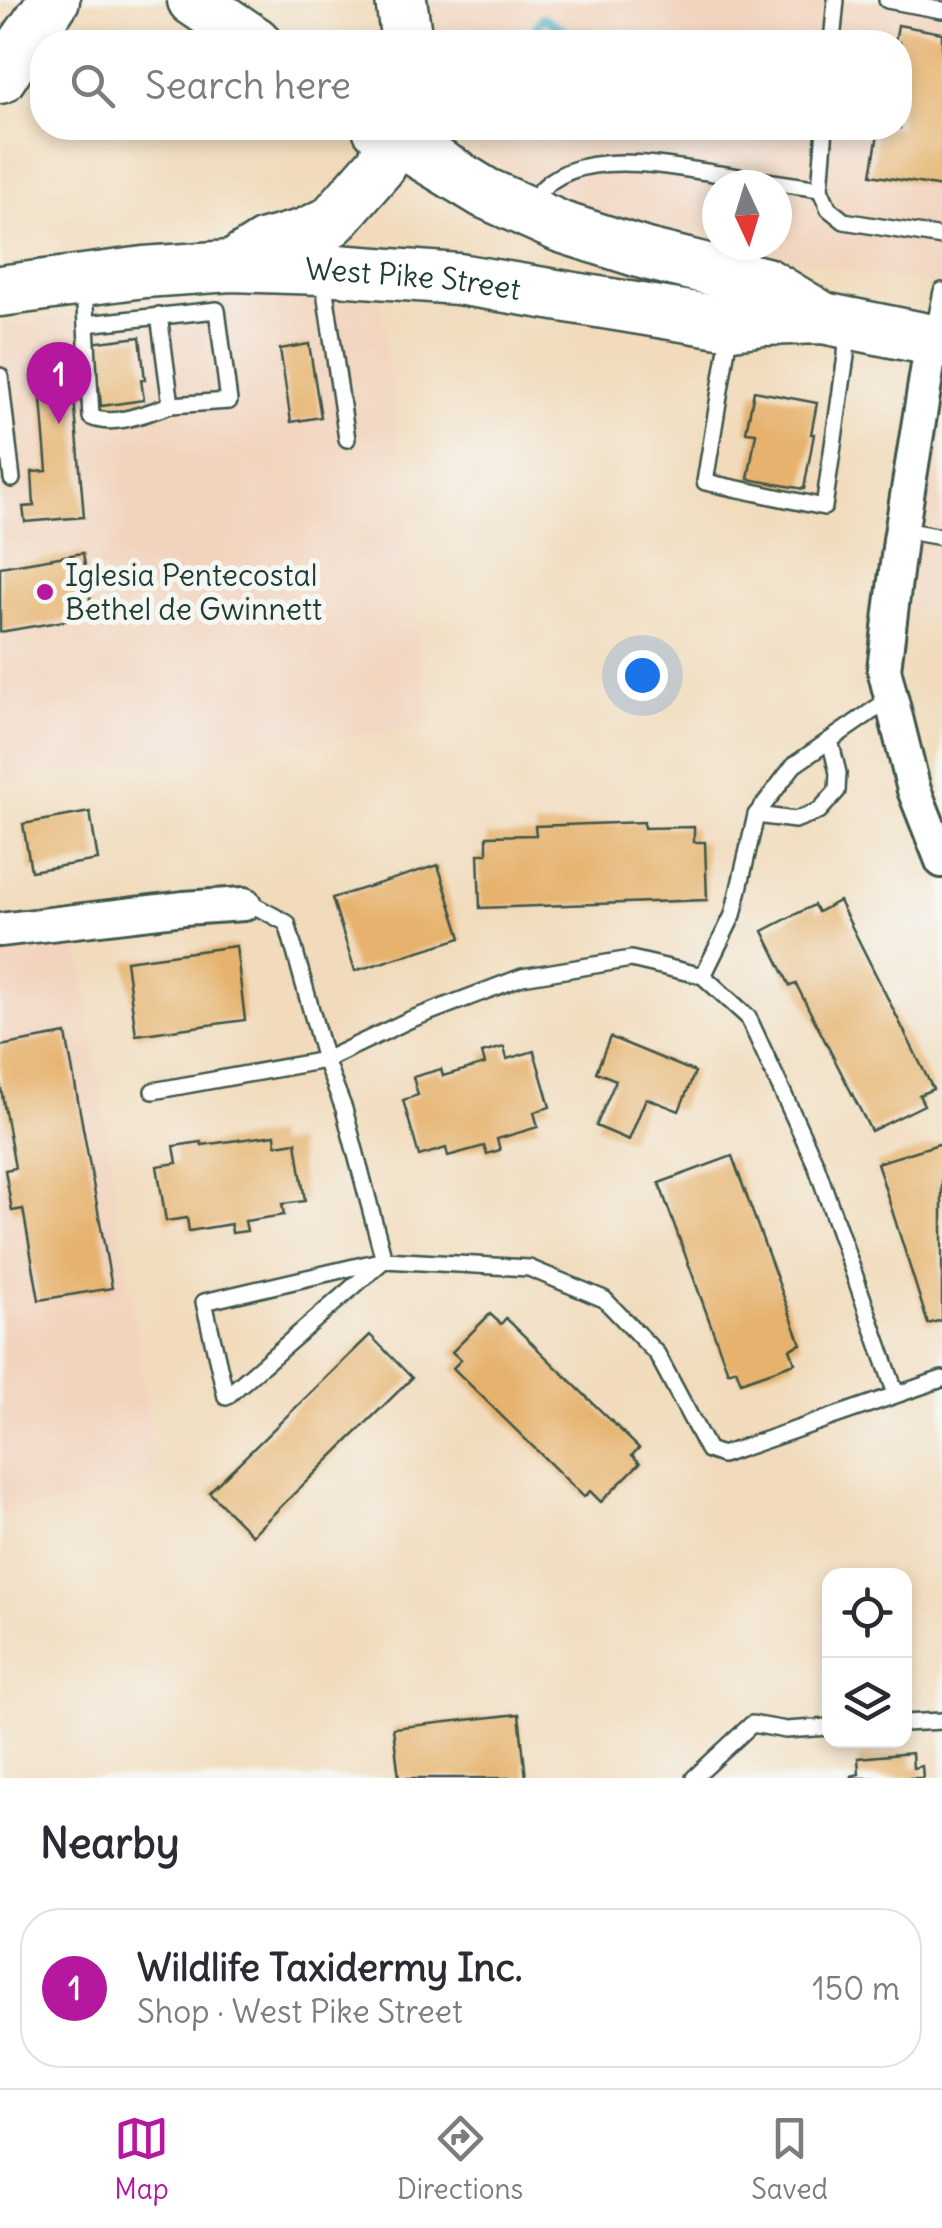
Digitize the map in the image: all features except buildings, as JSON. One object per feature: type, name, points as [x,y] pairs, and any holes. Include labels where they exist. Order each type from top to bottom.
[{"type":"main road","points":[[33,30],[54,0]]},
{"type":"main road","points":[[193,0],[237,30]]},
{"type":"main road","points":[[402,0],[406,30]]},
{"type":"main road","points":[[9,64],[30,34]]},
{"type":"main road","points":[[232,266],[265,245],[331,222],[372,176],[388,140]]},
{"type":"main road","name":"West Pike Street","points":[[406,140],[485,192],[527,212],[604,242],[765,284],[835,321]]},
{"type":"main road","name":"West Pike Street","points":[[0,291],[85,302],[144,272],[232,266],[323,269],[458,280],[732,324],[764,320],[835,321],[937,341]]},
{"type":"street","points":[[937,341],[929,418],[902,530],[884,669],[914,790],[942,861]]},
{"type":"street","points":[[0,930],[244,904]]},
{"type":"lane","points":[[833,30],[836,0]]},
{"type":"lane","points":[[887,0],[942,10]]},
{"type":"lane","points":[[824,140],[820,189],[830,209],[844,221],[942,237]]},
{"type":"lane","points":[[527,212],[538,191],[550,181],[613,162],[645,163],[820,189]]},
{"type":"lane","points":[[323,269],[347,439]]},
{"type":"lane","points":[[937,341],[942,291]]},
{"type":"lane","points":[[85,302],[159,315],[218,310],[229,401],[171,405],[127,418],[90,417],[85,302]]},
{"type":"lane","points":[[159,315],[171,405]]},
{"type":"lane","points":[[732,324],[706,482],[824,507],[846,356],[835,321]]},
{"type":"lane","points":[[0,376],[12,479]]},
{"type":"lane","points":[[902,530],[942,537]]},
{"type":"lane","points":[[703,976],[733,915],[756,815],[794,765],[891,698]]},
{"type":"lane","points":[[756,815],[795,820],[819,811],[837,791],[838,773],[830,740]]},
{"type":"lane","points":[[244,904],[287,923],[325,1060],[344,1109],[384,1260]]},
{"type":"lane","points":[[153,1090],[325,1060],[409,1020],[522,977],[631,958],[703,976],[748,1018],[756,1034],[816,1165],[896,1394]]},
{"type":"lane","points":[[384,1260],[226,1397],[204,1302],[384,1260],[529,1268],[604,1299],[657,1354],[708,1450],[722,1455],[942,1379]]},
{"type":"lane","points":[[912,1723],[942,1721]]},
{"type":"lane","points":[[694,1778],[752,1724],[786,1730],[822,1728]]},
{"type":"shaded area","points":[[419,0],[942,0],[942,287],[792,259],[792,170],[702,170],[702,242],[646,232],[560,204],[461,140],[912,140],[912,30],[423,30]]},
{"type":"shaded area","points":[[291,297],[381,298],[430,726],[0,780],[0,326],[130,307]]},
{"type":"shaded area","points":[[942,408],[942,613],[910,609],[932,426]]},
{"type":"shaded area","points":[[78,938],[158,1481],[0,1515],[0,947]]},
{"type":"waterway","points":[[535,30],[543,17],[564,30]]},
{"type":"place","name":"Wildlife Taxidermy Inc.","points":[[59,424]]},
{"type":"place","name":"Iglesia Pentecostal Bethel de Gwinnett","points":[[45,592]]}]
